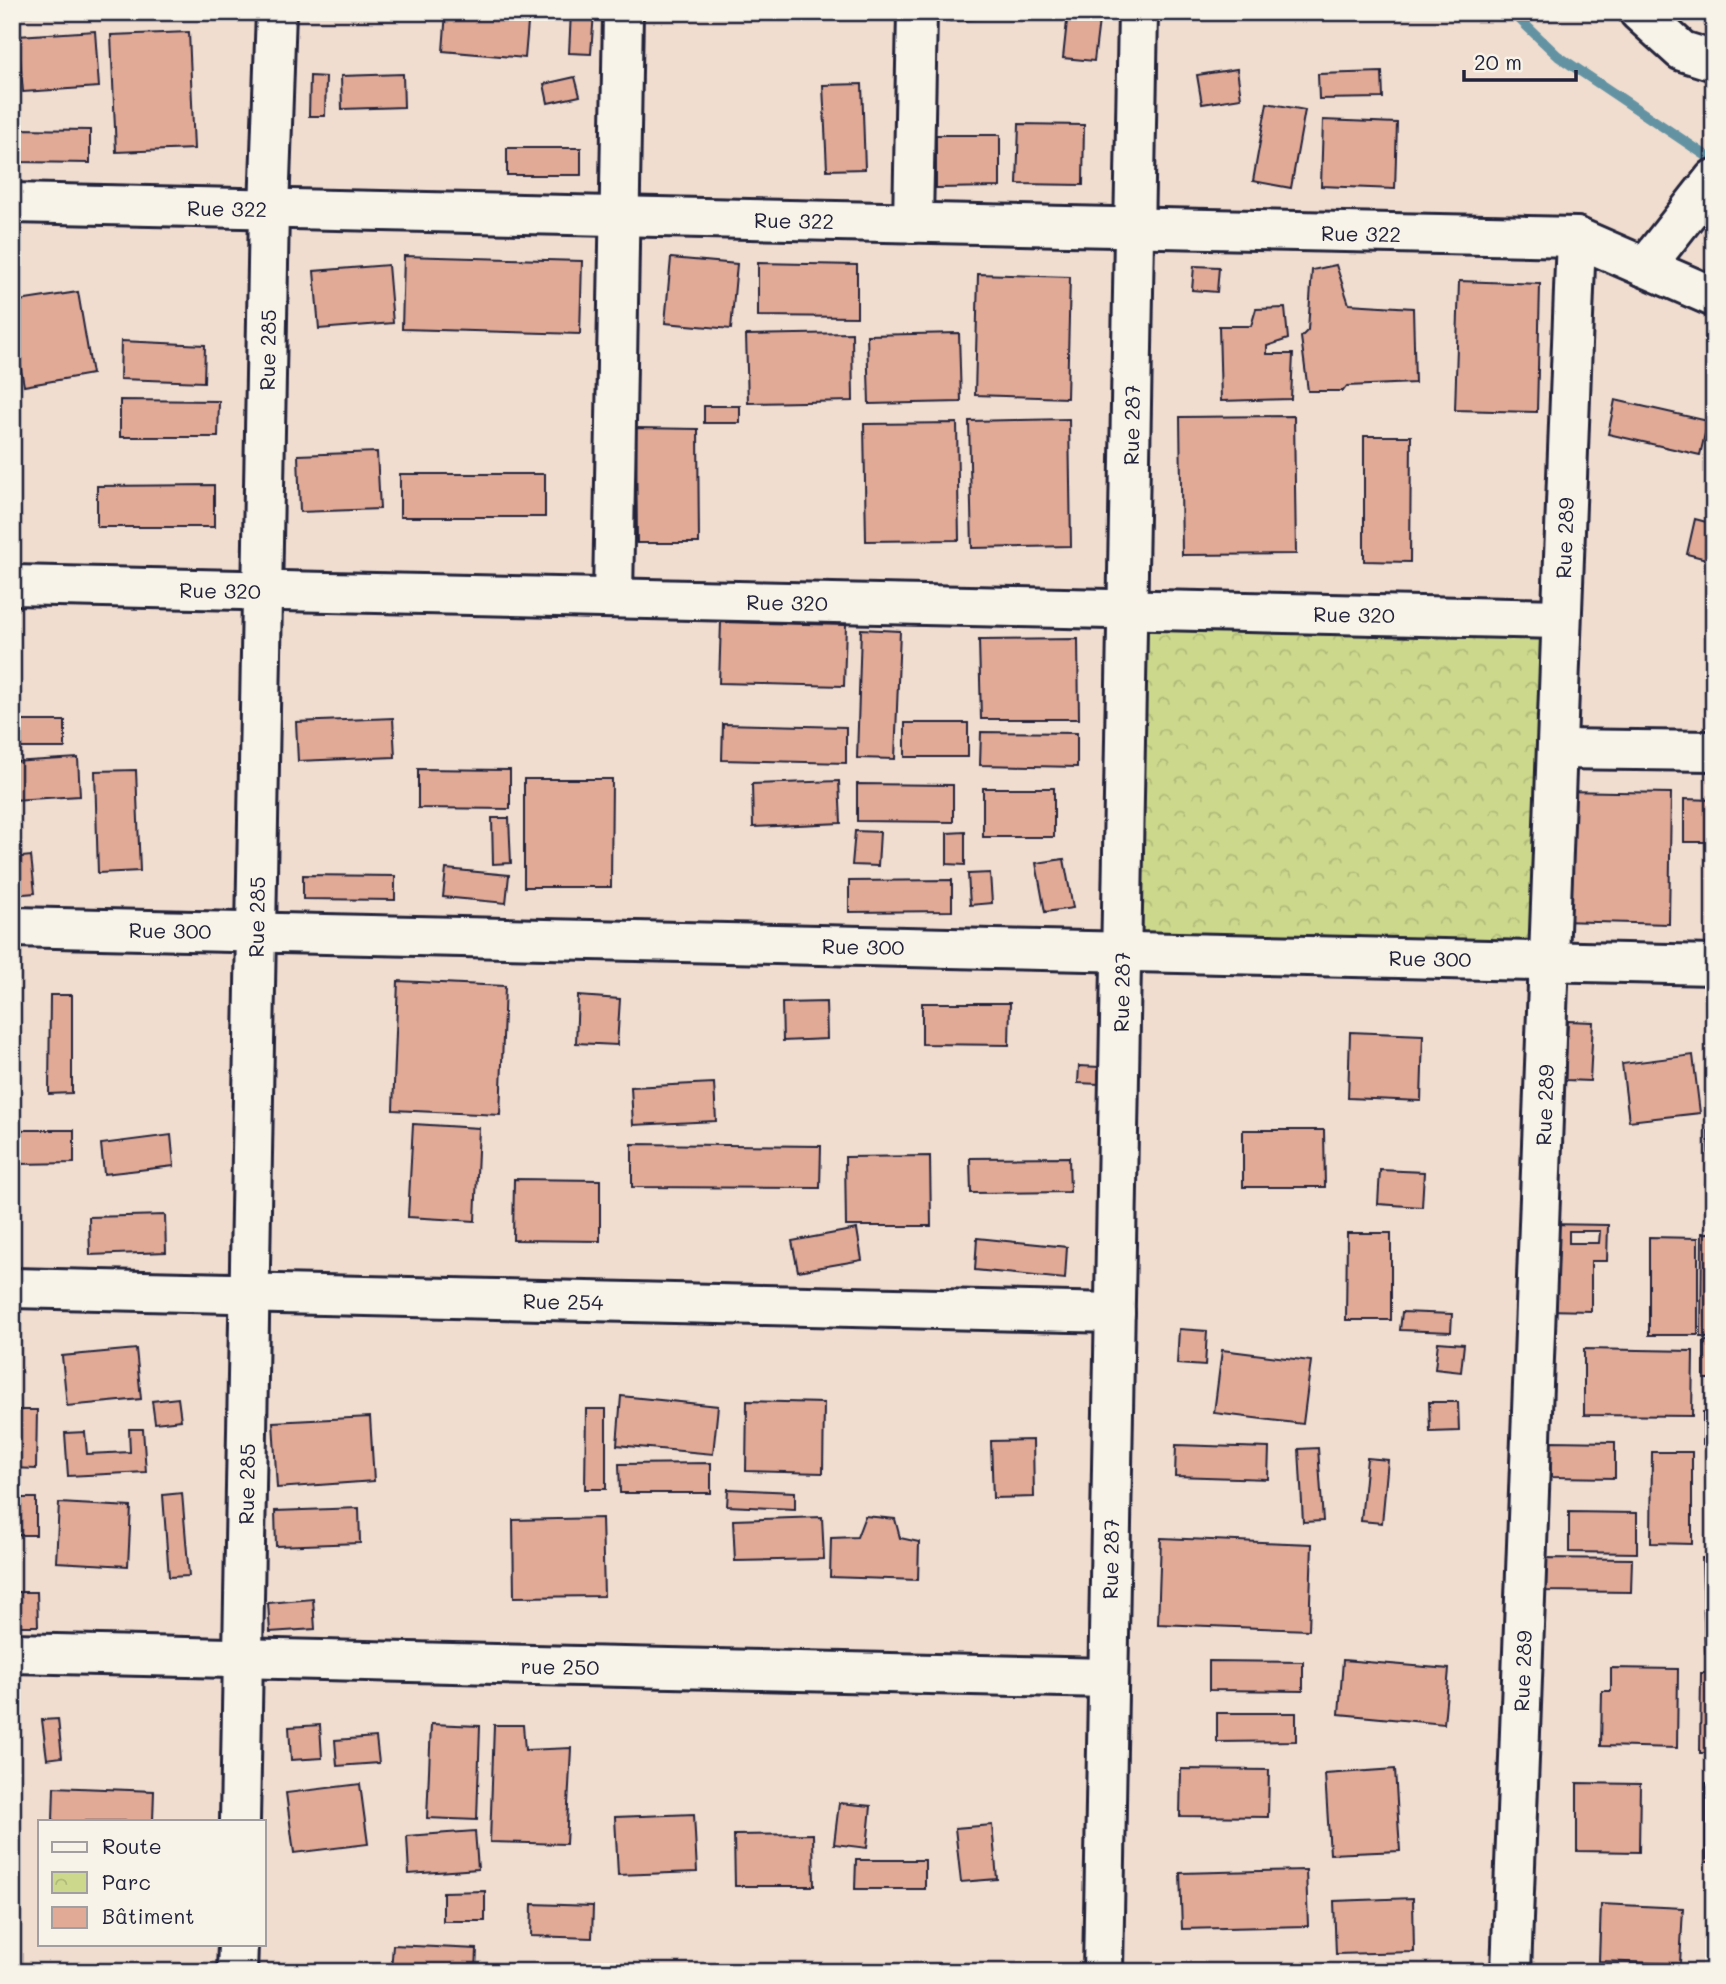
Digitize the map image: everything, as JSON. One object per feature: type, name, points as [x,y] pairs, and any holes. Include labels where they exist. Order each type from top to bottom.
[{"type":"street","name":"Rue 285","points":[[240,1820],[269,209],[276,12]]},
{"type":"street","points":[[612,598],[623,12]]},
{"type":"street","points":[[913,223],[917,12]]},
{"type":"street","name":"Rue 287","points":[[1103,1972],[1138,12]]},
{"type":"street","points":[[1639,12],[1682,51],[1714,61]]},
{"type":"street","points":[[1645,267],[1714,179]]},
{"type":"street","name":"Rue 322","points":[[12,203],[1576,237]]},
{"type":"street","points":[[1576,237],[1714,297]]},
{"type":"street","name":"Rue 289","points":[[1511,1972],[1576,237]]},
{"type":"street","name":"Rue 320","points":[[12,586],[1561,619]]},
{"type":"street","points":[[1557,749],[1714,751]]},
{"type":"street","name":"Rue 300","points":[[12,927],[1714,965]]},
{"type":"street","name":"Rue 254","points":[[12,1289],[1115,1313]]},
{"type":"street","name":"rue 250","points":[[12,1653],[1108,1678]]},
{"type":"street","points":[[237,1972],[238,1946]]},
{"type":"green space","points":[[1127,609],[1561,619],[1549,961],[1121,951]]},
{"type":"building","points":[[12,12],[104,12],[12,16]]},
{"type":"building","points":[[446,12],[529,12],[525,58],[443,51]]},
{"type":"building","points":[[571,12],[594,12],[591,54],[569,53]]},
{"type":"building","points":[[949,12],[1015,12],[1015,16],[950,21]]},
{"type":"building","points":[[1068,12],[1100,12],[1094,61],[1063,58]]},
{"type":"building","points":[[95,31],[99,87],[23,92],[18,36]]},
{"type":"building","points":[[189,32],[194,149],[116,152],[111,35]]},
{"type":"building","points":[[1237,69],[1241,98],[1202,104],[1197,75]]},
{"type":"building","points":[[1382,72],[1383,98],[1319,99],[1318,74]]},
{"type":"building","points":[[403,74],[404,107],[342,109],[341,76]]},
{"type":"building","points":[[310,76],[326,77],[325,116],[309,116]]},
{"type":"building","points":[[575,77],[580,96],[548,103],[544,84]]},
{"type":"building","points":[[862,84],[865,169],[827,170],[823,85]]},
{"type":"building","points":[[1267,103],[1305,110],[1291,188],[1253,181]]},
{"type":"building","points":[[1323,120],[1397,123],[1395,189],[1321,186]]},
{"type":"building","points":[[1019,124],[1084,125],[1083,185],[1017,184]]},
{"type":"building","points":[[17,129],[90,130],[90,163],[16,162]]},
{"type":"building","points":[[936,135],[1000,135],[1000,187],[936,188]]},
{"type":"building","points":[[507,148],[581,148],[581,175],[507,175]]},
{"type":"building","points":[[404,256],[582,261],[580,334],[402,329]]},
{"type":"building","points":[[671,258],[737,264],[731,329],[665,323]]},
{"type":"building","points":[[758,263],[857,265],[857,317],[758,316]]},
{"type":"building","points":[[388,265],[393,323],[319,329],[314,271]]},
{"type":"building","points":[[1336,265],[1349,304],[1413,308],[1415,383],[1347,386],[1343,391],[1308,391],[1301,337],[1308,330],[1312,270]]},
{"type":"building","points":[[1194,266],[1219,267],[1217,292],[1192,290]]},
{"type":"building","points":[[978,274],[1070,277],[1067,398],[975,395]]},
{"type":"building","points":[[1459,281],[1540,284],[1537,412],[1455,410]]},
{"type":"building","points":[[78,292],[92,374],[24,386],[12,319],[12,302]]},
{"type":"building","points":[[1285,308],[1288,339],[1267,346],[1267,354],[1293,354],[1291,399],[1221,401],[1219,326],[1251,326],[1256,309]]},
{"type":"building","points":[[852,333],[853,401],[748,403],[746,335]]},
{"type":"building","points":[[959,333],[961,402],[869,404],[867,335]]},
{"type":"building","points":[[121,341],[205,345],[204,382],[120,379]]},
{"type":"building","points":[[120,400],[219,401],[218,437],[120,437]]},
{"type":"building","points":[[1615,400],[1708,421],[1700,455],[1608,434]]},
{"type":"building","points":[[704,406],[740,406],[740,423],[704,423]]},
{"type":"building","points":[[1294,416],[1296,554],[1182,555],[1180,417]]},
{"type":"building","points":[[1069,419],[1071,546],[972,548],[969,421]]},
{"type":"building","points":[[957,423],[959,540],[866,541],[864,424]]},
{"type":"building","points":[[636,428],[698,429],[699,543],[637,543]]},
{"type":"building","points":[[1364,436],[1411,436],[1410,562],[1364,561]]},
{"type":"building","points":[[377,452],[380,509],[300,512],[298,455]]},
{"type":"building","points":[[400,474],[545,474],[545,517],[400,517]]},
{"type":"building","points":[[214,485],[214,527],[97,527],[97,486]]},
{"type":"building","points":[[1695,519],[1714,524],[1714,561],[1687,554]]},
{"type":"building","points":[[721,622],[846,625],[844,686],[719,683]]},
{"type":"building","points":[[861,629],[900,631],[895,759],[857,758]]},
{"type":"building","points":[[1078,639],[1079,719],[981,719],[979,640]]},
{"type":"building","points":[[393,718],[395,757],[298,761],[296,722]]},
{"type":"building","points":[[12,721],[65,721],[65,748],[12,748]]},
{"type":"building","points":[[905,723],[968,723],[968,757],[905,757]]},
{"type":"building","points":[[723,724],[846,727],[846,763],[722,760]]},
{"type":"building","points":[[981,732],[1077,733],[1077,767],[980,765]]},
{"type":"building","points":[[78,758],[80,796],[12,800],[12,762]]},
{"type":"building","points":[[418,769],[510,770],[510,809],[418,808]]},
{"type":"building","points":[[136,770],[140,871],[98,873],[95,771]]},
{"type":"building","points":[[524,779],[612,779],[611,887],[524,887]]},
{"type":"building","points":[[839,781],[841,823],[753,827],[752,784]]},
{"type":"building","points":[[857,784],[953,785],[953,822],[857,821]]},
{"type":"building","points":[[983,788],[1054,788],[1054,837],[983,837]]},
{"type":"building","points":[[1562,791],[1671,793],[1669,924],[1560,921]]},
{"type":"building","points":[[1684,799],[1714,800],[1714,842],[1684,842]]},
{"type":"building","points":[[492,818],[509,818],[511,863],[493,864]]},
{"type":"building","points":[[855,831],[880,832],[878,866],[852,865]]},
{"type":"building","points":[[965,832],[965,865],[947,864],[947,833]]},
{"type":"building","points":[[31,856],[35,893],[12,895],[12,858]]},
{"type":"building","points":[[1064,859],[1073,908],[1045,912],[1036,863]]},
{"type":"building","points":[[446,869],[509,875],[506,903],[443,897]]},
{"type":"building","points":[[990,873],[992,903],[970,905],[968,874]]},
{"type":"building","points":[[303,875],[395,876],[395,900],[303,899]]},
{"type":"building","points":[[952,880],[952,911],[849,912],[849,881]]},
{"type":"building","points":[[398,981],[505,986],[500,1115],[393,1110]]},
{"type":"building","points":[[50,995],[72,995],[72,1093],[49,1094]]},
{"type":"building","points":[[578,996],[620,999],[617,1045],[576,1043]]},
{"type":"building","points":[[826,1002],[827,1039],[783,1041],[782,1003]]},
{"type":"building","points":[[922,1003],[1010,1003],[1009,1045],[922,1044]]},
{"type":"building","points":[[1568,1021],[1593,1022],[1590,1081],[1565,1080]]},
{"type":"building","points":[[1350,1032],[1423,1035],[1421,1101],[1348,1098]]},
{"type":"building","points":[[1693,1055],[1700,1113],[1629,1121],[1622,1064]]},
{"type":"building","points":[[1079,1066],[1100,1067],[1099,1084],[1078,1083]]},
{"type":"building","points":[[714,1083],[716,1121],[633,1125],[631,1087]]},
{"type":"building","points":[[413,1124],[479,1128],[475,1221],[408,1217]]},
{"type":"building","points":[[1708,1127],[1714,1127],[1714,1179],[1709,1179]]},
{"type":"building","points":[[19,1130],[74,1130],[74,1163],[19,1164]]},
{"type":"building","points":[[1243,1130],[1324,1130],[1325,1187],[1243,1187]]},
{"type":"building","points":[[171,1135],[174,1166],[104,1174],[101,1144]]},
{"type":"building","points":[[632,1144],[821,1146],[820,1188],[632,1187]]},
{"type":"building","points":[[930,1156],[931,1226],[846,1226],[845,1157]]},
{"type":"building","points":[[1069,1157],[1070,1192],[971,1193],[970,1158]]},
{"type":"building","points":[[1380,1170],[1424,1172],[1422,1207],[1378,1204]]},
{"type":"building","points":[[514,1179],[600,1180],[600,1241],[513,1240]]},
{"type":"building","points":[[165,1215],[166,1252],[90,1255],[89,1217]]},
{"type":"building","points":[[1546,1224],[1608,1225],[1607,1261],[1591,1261],[1591,1311],[1545,1310]],"holes":[[[1569,1231],[1600,1231],[1599,1243],[1569,1243]]]},
{"type":"building","points":[[857,1229],[862,1260],[798,1271],[792,1241]]},
{"type":"building","points":[[1347,1233],[1391,1233],[1391,1320],[1346,1320]]},
{"type":"building","points":[[1702,1233],[1714,1233],[1714,1337],[1701,1337]]},
{"type":"building","points":[[1649,1237],[1698,1238],[1698,1335],[1649,1335]]},
{"type":"building","points":[[977,1238],[1067,1247],[1065,1279],[975,1270]]},
{"type":"building","points":[[1402,1312],[1452,1314],[1451,1332],[1400,1330]]},
{"type":"building","points":[[1179,1329],[1207,1331],[1205,1366],[1177,1364]]},
{"type":"building","points":[[1704,1341],[1714,1341],[1714,1379],[1704,1379]]},
{"type":"building","points":[[1438,1342],[1464,1344],[1461,1372],[1435,1369]]},
{"type":"building","points":[[136,1349],[141,1399],[67,1406],[62,1356]]},
{"type":"building","points":[[1584,1349],[1693,1351],[1692,1416],[1584,1415]]},
{"type":"building","points":[[1222,1350],[1311,1361],[1303,1424],[1214,1413]]},
{"type":"building","points":[[621,1396],[718,1406],[713,1454],[617,1445]]},
{"type":"building","points":[[178,1398],[181,1420],[155,1423],[152,1401]]},
{"type":"building","points":[[747,1401],[824,1403],[823,1473],[746,1471]]},
{"type":"building","points":[[1429,1402],[1458,1402],[1459,1431],[1430,1432]]},
{"type":"building","points":[[586,1409],[606,1409],[606,1489],[585,1489]]},
{"type":"building","points":[[12,1410],[37,1410],[36,1469],[12,1468]]},
{"type":"building","points":[[1703,1412],[1714,1412],[1714,1444],[1703,1444]]},
{"type":"building","points":[[370,1417],[374,1481],[277,1488],[273,1422]]},
{"type":"building","points":[[129,1429],[143,1429],[146,1472],[68,1476],[65,1433],[85,1432],[87,1454],[130,1452]]},
{"type":"building","points":[[1033,1440],[1034,1497],[993,1498],[991,1441]]},
{"type":"building","points":[[1551,1441],[1615,1442],[1615,1478],[1551,1477]]},
{"type":"building","points":[[1176,1445],[1269,1448],[1268,1479],[1175,1476]]},
{"type":"building","points":[[1318,1448],[1323,1521],[1303,1522],[1299,1449]]},
{"type":"building","points":[[1652,1452],[1692,1452],[1692,1544],[1651,1543]]},
{"type":"building","points":[[1367,1458],[1388,1460],[1382,1523],[1361,1521]]},
{"type":"building","points":[[711,1463],[711,1493],[620,1493],[619,1464]]},
{"type":"building","points":[[728,1489],[795,1492],[795,1509],[727,1506]]},
{"type":"building","points":[[182,1493],[189,1576],[169,1577],[163,1495]]},
{"type":"building","points":[[12,1498],[36,1498],[36,1535],[12,1535]]},
{"type":"building","points":[[59,1503],[131,1507],[128,1566],[56,1562]]},
{"type":"building","points":[[359,1508],[360,1543],[276,1546],[275,1511]]},
{"type":"building","points":[[1569,1512],[1637,1513],[1637,1553],[1569,1552]]},
{"type":"building","points":[[865,1516],[895,1519],[900,1538],[919,1542],[918,1580],[830,1577],[831,1538],[857,1537]]},
{"type":"building","points":[[822,1517],[824,1559],[735,1561],[733,1520]]},
{"type":"building","points":[[602,1518],[604,1596],[514,1597],[513,1520]]},
{"type":"building","points":[[1161,1538],[1312,1544],[1309,1630],[1158,1624]]},
{"type":"building","points":[[1542,1558],[1632,1559],[1631,1592],[1542,1591]]},
{"type":"building","points":[[1702,1558],[1714,1558],[1714,1652],[1705,1653]]},
{"type":"building","points":[[12,1592],[37,1592],[38,1626],[12,1626]]},
{"type":"building","points":[[313,1599],[315,1629],[270,1632],[268,1603]]},
{"type":"building","points":[[1343,1660],[1449,1669],[1444,1724],[1339,1714]]},
{"type":"building","points":[[1209,1661],[1303,1662],[1303,1691],[1209,1690]]},
{"type":"building","points":[[1611,1668],[1678,1669],[1677,1748],[1601,1746],[1602,1691],[1611,1691]]},
{"type":"building","points":[[1701,1673],[1714,1673],[1714,1753],[1700,1753]]},
{"type":"building","points":[[1217,1713],[1296,1713],[1296,1741],[1217,1742]]},
{"type":"building","points":[[58,1719],[62,1757],[47,1759],[42,1720]]},
{"type":"building","points":[[431,1724],[480,1726],[477,1820],[427,1818]]},
{"type":"building","points":[[320,1725],[322,1758],[291,1760],[289,1727]]},
{"type":"building","points":[[494,1725],[523,1725],[525,1750],[571,1748],[566,1844],[490,1842]]},
{"type":"building","points":[[376,1737],[379,1763],[337,1766],[335,1740]]},
{"type":"building","points":[[1181,1769],[1269,1770],[1268,1817],[1180,1816]]},
{"type":"building","points":[[1395,1769],[1400,1851],[1330,1854],[1325,1774]]},
{"type":"building","points":[[1577,1783],[1640,1784],[1639,1852],[1577,1851]]},
{"type":"building","points":[[1706,1783],[1714,1783],[1714,1862],[1706,1862]]},
{"type":"building","points":[[360,1784],[368,1844],[294,1853],[286,1793]]},
{"type":"building","points":[[54,1787],[154,1791],[153,1820],[53,1820]]},
{"type":"building","points":[[839,1803],[871,1806],[867,1848],[834,1844]]},
{"type":"building","points":[[694,1814],[697,1872],[618,1875],[615,1817]]},
{"type":"building","points":[[992,1825],[997,1879],[961,1882],[955,1828]]},
{"type":"building","points":[[475,1831],[478,1869],[409,1874],[407,1836]]},
{"type":"building","points":[[813,1834],[814,1886],[735,1886],[734,1835]]},
{"type":"building","points":[[856,1860],[925,1860],[925,1889],[855,1889]]},
{"type":"building","points":[[1306,1870],[1308,1926],[1182,1929],[1180,1873]]},
{"type":"building","points":[[485,1891],[485,1921],[443,1921],[443,1892]]},
{"type":"building","points":[[1413,1898],[1414,1952],[1336,1954],[1334,1901]]},
{"type":"building","points":[[532,1904],[593,1906],[592,1938],[531,1936]]},
{"type":"building","points":[[1601,1904],[1683,1908],[1680,1964],[1599,1961]]},
{"type":"building","points":[[393,1945],[477,1949],[476,1972],[391,1972]]},
{"type":"building","points":[[712,1964],[754,1964],[754,1972],[712,1972]]},
{"type":"building","points":[[497,1966],[578,1970],[578,1972],[497,1972]]},
{"type":"waterway","points":[[1512,12],[1558,56],[1714,161]]}]
